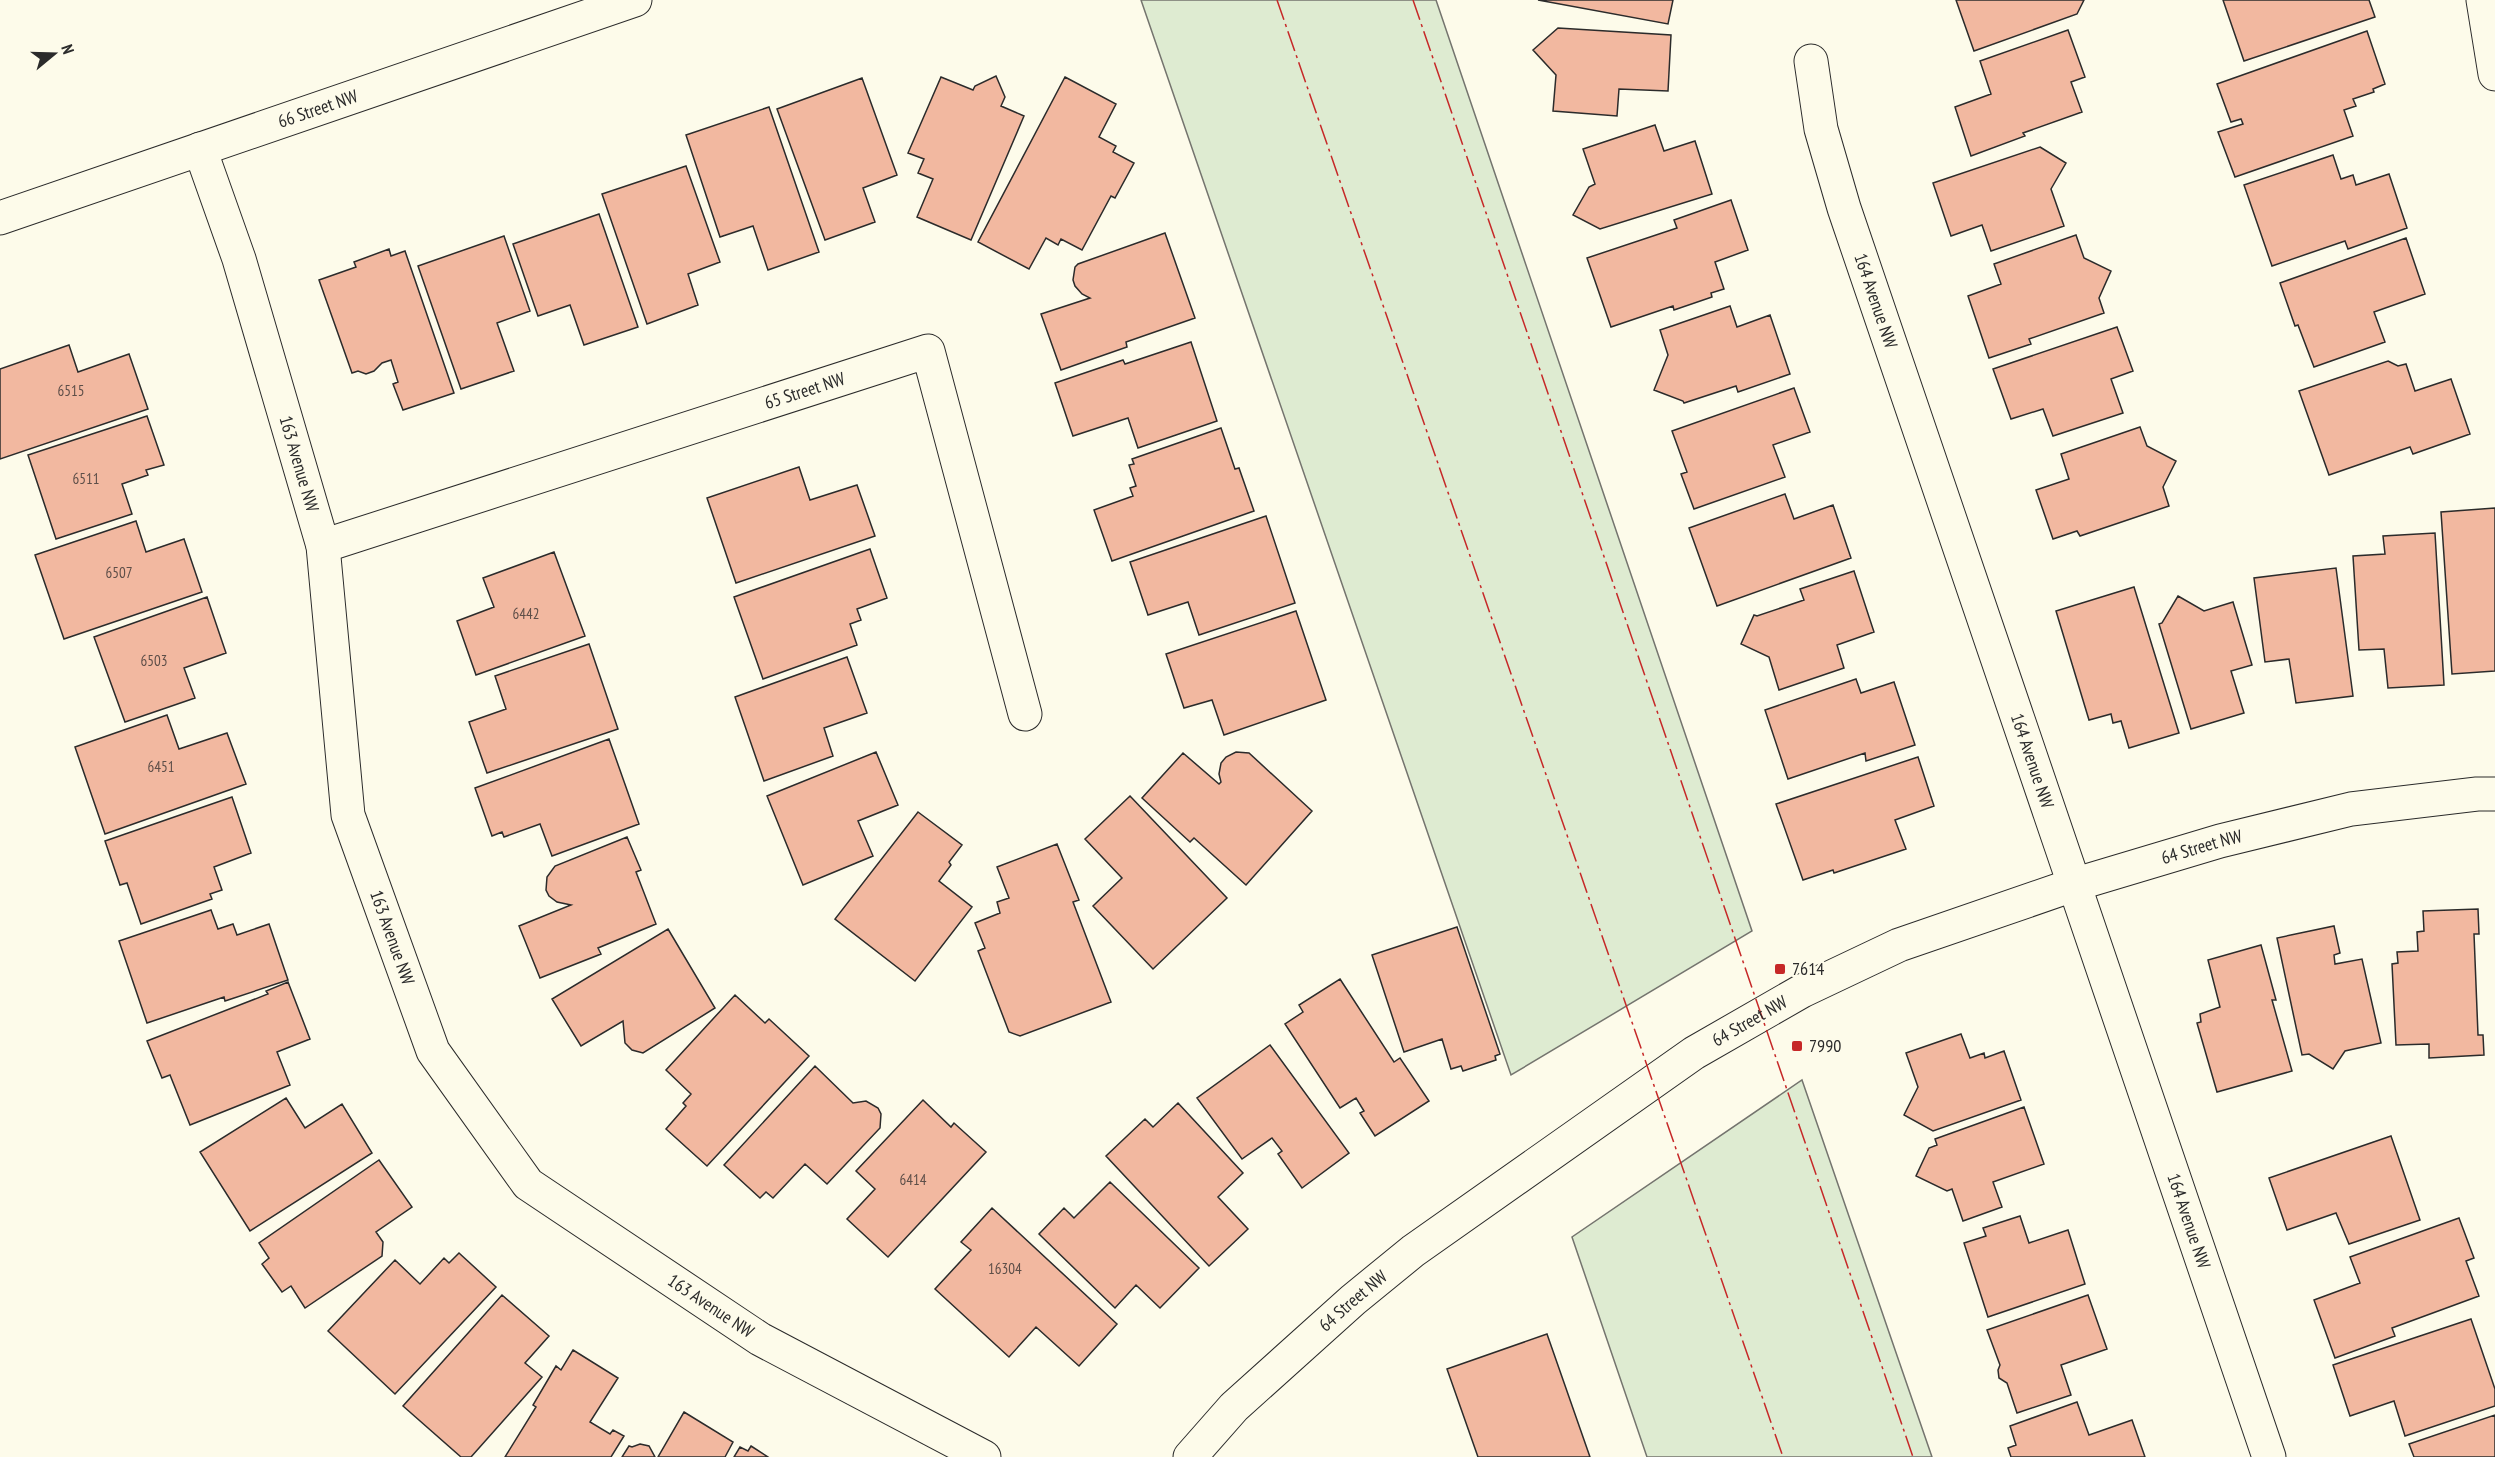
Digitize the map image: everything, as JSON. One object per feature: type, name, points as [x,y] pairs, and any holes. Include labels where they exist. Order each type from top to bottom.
[{"type":"street","name":"66 Street NW","points":[[0,218],[635,0]]},
{"type":"street","points":[[2483,0],[2495,74]]},
{"type":"street","name":"164 Avenue NW","points":[[1811,61],[1821,129],[1844,208],[2269,1457]]},
{"type":"street","name":"163 Avenue NW","points":[[200,149],[245,280],[323,546],[348,815],[433,1050],[528,1184],[760,1339],[984,1457]]},
{"type":"street","name":"65 Street NW","points":[[323,546],[928,351],[1025,714]]},
{"type":"street","name":"64 Street NW","points":[[1190,1457],[1234,1407],[1353,1300],[1413,1251],[1695,1053],[1802,991],[1899,945],[2073,885],[2220,841],[2351,809],[2477,794],[2495,794]]},
{"type":"green space","points":[[1141,0],[1436,0],[1752,931],[1511,1075]]},
{"type":"green space","points":[[1802,1080],[1932,1457],[1647,1457],[1572,1237]]},
{"type":"building","points":[[1538,0],[1673,0],[1668,24]]},
{"type":"building","points":[[1956,0],[2084,0],[2077,14],[1974,51]]},
{"type":"building","points":[[2223,0],[2369,0],[2375,17],[2244,61]]},
{"type":"building","points":[[1558,28],[1671,35],[1668,91],[1619,89],[1617,116],[1553,111],[1556,75],[1533,50]]},
{"type":"building","points":[[2068,30],[2085,77],[2071,82],[2082,112],[2023,133],[2025,136],[1971,156],[1955,107],[1991,94],[1980,61]]},
{"type":"building","points":[[2367,31],[2385,84],[2373,89],[2374,92],[2353,99],[2356,106],[2344,110],[2353,136],[2235,177],[2218,132],[2243,124],[2241,119],[2231,122],[2217,84]]},
{"type":"building","points":[[996,76],[1005,97],[1001,106],[1024,116],[971,240],[917,217],[933,179],[918,173],[924,159],[908,153],[941,77],[973,90],[975,86]]},
{"type":"building","points":[[1065,77],[1116,104],[1099,137],[1116,146],[1113,152],[1134,163],[1115,198],[1111,196],[1082,250],[1061,239],[1058,245],[1046,238],[1029,269],[978,242]]},
{"type":"building","points":[[862,78],[897,175],[863,188],[875,222],[825,240],[777,109]]},
{"type":"building","points":[[769,107],[819,252],[768,270],[753,226],[720,237],[686,135]]},
{"type":"building","points":[[1655,125],[1664,151],[1695,141],[1712,194],[1600,229],[1573,215],[1589,187],[1595,184],[1583,149]]},
{"type":"building","points":[[2040,147],[2066,163],[2051,189],[2064,226],[1991,251],[1982,225],[1951,236],[1933,183]]},
{"type":"building","points":[[2333,155],[2341,179],[2353,175],[2356,185],[2389,174],[2407,228],[2348,249],[2345,241],[2272,266],[2244,185]]},
{"type":"building","points":[[686,166],[720,262],[688,274],[698,305],[647,324],[602,194]]},
{"type":"building","points":[[1731,200],[1748,250],[1715,262],[1724,289],[1711,293],[1712,297],[1674,310],[1673,306],[1611,327],[1587,258],[1677,228],[1674,220]]},
{"type":"building","points":[[599,214],[638,327],[584,345],[570,305],[538,316],[513,244]]},
{"type":"building","points":[[1165,233],[1195,318],[1126,342],[1127,347],[1061,370],[1041,314],[1090,298],[1082,294],[1075,286],[1073,280],[1075,267]]},
{"type":"building","points":[[2076,235],[2084,258],[2111,271],[2099,298],[2104,313],[2029,339],[2031,344],[1989,358],[1968,296],[2001,284],[1994,264]]},
{"type":"building","points":[[504,236],[530,311],[497,323],[514,371],[461,389],[418,266]]},
{"type":"building","points":[[2406,238],[2425,294],[2374,312],[2385,342],[2314,367],[2298,325],[2295,326],[2280,283]]},
{"type":"building","points":[[389,249],[391,256],[405,251],[454,393],[403,410],[393,384],[398,382],[391,360],[366,374],[358,371],[352,373],[319,280],[356,267],[354,262]]},
{"type":"building","points":[[1730,306],[1737,327],[1770,315],[1790,374],[1738,392],[1736,386],[1684,403],[1654,390],[1668,355],[1660,330]]},
{"type":"building","points":[[2117,327],[2133,371],[2111,379],[2123,413],[2053,436],[2043,409],[2011,419],[1993,369]]},
{"type":"building","points":[[1191,342],[1217,421],[1138,448],[1128,418],[1073,436],[1055,383],[1123,360],[1125,364]]},
{"type":"building","points":[[69,345],[78,372],[129,354],[148,409],[0,459],[0,369]]},
{"type":"building","points":[[2388,361],[2398,366],[2406,364],[2415,391],[2451,379],[2470,434],[2413,454],[2410,447],[2329,475],[2299,391]]},
{"type":"building","points":[[1794,388],[1810,432],[1773,445],[1785,477],[1694,509],[1681,474],[1687,472],[1672,431]]},
{"type":"building","points":[[147,416],[164,465],[146,470],[148,475],[122,484],[132,514],[56,539],[28,455]]},
{"type":"building","points":[[2140,427],[2147,446],[2176,461],[2163,487],[2169,506],[2080,536],[2077,531],[2053,539],[2036,490],[2069,479],[2061,454]]},
{"type":"building","points":[[1221,428],[1235,469],[1239,468],[1254,511],[1112,561],[1094,510],[1133,496],[1130,488],[1136,486],[1129,465],[1134,464],[1132,459]]},
{"type":"building","points":[[799,467],[810,500],[857,485],[875,536],[736,583],[707,498]]},
{"type":"building","points":[[1785,494],[1794,519],[1833,505],[1851,558],[1717,606],[1689,528]]},
{"type":"building","points":[[2495,508],[2495,671],[2452,674],[2441,512]]},
{"type":"building","points":[[1266,516],[1295,603],[1199,635],[1188,602],[1148,615],[1130,562]]},
{"type":"building","points":[[136,521],[146,552],[184,539],[202,592],[64,639],[35,555]]},
{"type":"building","points":[[2435,533],[2444,685],[2388,688],[2384,649],[2359,650],[2353,556],[2385,554],[2383,536]]},
{"type":"building","points":[[870,549],[887,598],[857,609],[861,620],[850,624],[857,645],[763,679],[734,597]]},
{"type":"building","points":[[554,552],[585,636],[476,675],[457,621],[494,607],[483,578]]},
{"type":"building","points":[[2336,568],[2353,696],[2296,703],[2289,659],[2265,662],[2254,578]]},
{"type":"building","points":[[1854,571],[1874,632],[1837,645],[1844,668],[1779,690],[1769,657],[1741,644],[1754,615],[1757,616],[1804,600],[1800,589]]},
{"type":"building","points":[[2134,587],[2179,733],[2129,748],[2121,721],[2113,723],[2111,714],[2089,720],[2056,611]]},
{"type":"building","points":[[2178,596],[2204,611],[2233,602],[2252,665],[2231,671],[2244,713],[2191,729],[2159,624],[2162,623]]},
{"type":"building","points":[[207,597],[226,653],[184,668],[195,698],[125,722],[94,637]]},
{"type":"building","points":[[1296,611],[1326,700],[1224,735],[1212,700],[1184,708],[1166,654]]},
{"type":"building","points":[[589,644],[618,729],[487,773],[469,722],[506,709],[495,676]]},
{"type":"building","points":[[847,657],[867,713],[824,728],[833,756],[764,781],[735,697]]},
{"type":"building","points":[[1856,679],[1861,693],[1894,682],[1915,745],[1866,761],[1865,753],[1788,779],[1765,710]]},
{"type":"building","points":[[167,715],[179,749],[227,733],[246,784],[105,834],[75,747]]},
{"type":"building","points":[[609,739],[639,824],[552,856],[540,824],[504,837],[502,832],[492,836],[475,788]]},
{"type":"building","points":[[876,752],[898,805],[858,821],[873,856],[803,885],[767,796]]},
{"type":"building","points":[[1236,752],[1249,753],[1312,811],[1246,885],[1194,838],[1190,842],[1142,798],[1183,753],[1219,784],[1221,782],[1219,774],[1221,763],[1226,757]]},
{"type":"building","points":[[1918,757],[1934,806],[1895,820],[1906,849],[1834,873],[1833,870],[1803,880],[1776,804]]},
{"type":"building","points":[[1130,796],[1227,898],[1153,969],[1093,906],[1122,878],[1085,839]]},
{"type":"building","points":[[232,797],[251,853],[214,867],[222,890],[210,894],[212,899],[141,924],[127,883],[120,885],[105,841]]},
{"type":"building","points":[[918,812],[962,845],[949,862],[951,865],[939,881],[972,907],[915,981],[835,919]]},
{"type":"building","points":[[627,837],[641,870],[636,872],[656,924],[598,948],[601,954],[540,978],[519,926],[571,905],[557,902],[549,896],[546,890],[547,877],[555,866]]},
{"type":"building","points":[[1057,844],[1079,900],[1073,902],[1111,1002],[1020,1036],[1009,1032],[978,951],[985,948],[975,923],[1000,913],[997,902],[1009,898],[997,867]]},
{"type":"building","points":[[2478,909],[2479,934],[2474,934],[2478,1035],[2483,1035],[2484,1055],[2429,1058],[2429,1044],[2396,1045],[2392,964],[2398,963],[2397,952],[2418,951],[2417,932],[2424,931],[2423,911]]},
{"type":"building","points":[[211,910],[218,929],[233,924],[237,935],[269,924],[288,980],[225,1001],[224,997],[147,1023],[119,941]]},
{"type":"building","points":[[2334,926],[2340,953],[2334,955],[2335,964],[2362,959],[2381,1043],[2345,1051],[2333,1069],[2309,1054],[2302,1055],[2277,938]]},
{"type":"building","points":[[1457,927],[1500,1054],[1495,1056],[1496,1060],[1463,1071],[1461,1066],[1451,1069],[1442,1039],[1404,1052],[1372,955]]},
{"type":"building","points":[[668,929],[715,1008],[643,1053],[632,1050],[625,1043],[623,1021],[581,1046],[552,999]]},
{"type":"building","points":[[2261,945],[2276,1000],[2272,1000],[2292,1071],[2217,1092],[2197,1023],[2201,1022],[2200,1014],[2220,1007],[2208,960]]},
{"type":"building","points":[[1340,979],[1394,1062],[1400,1058],[1429,1101],[1375,1136],[1360,1113],[1364,1111],[1356,1098],[1340,1108],[1285,1024],[1303,1012],[1299,1005]]},
{"type":"building","points":[[288,982],[310,1039],[277,1052],[290,1085],[190,1125],[170,1075],[162,1078],[147,1041],[268,994],[266,991]]},
{"type":"building","points":[[735,995],[765,1023],[769,1019],[809,1056],[707,1166],[666,1129],[686,1106],[683,1103],[691,1094],[666,1070]]},
{"type":"building","points":[[1961,1034],[1970,1058],[1984,1053],[1985,1058],[2004,1051],[2021,1100],[1933,1131],[1904,1115],[1918,1087],[1906,1053]]},
{"type":"building","points":[[1270,1045],[1349,1153],[1302,1188],[1278,1154],[1282,1151],[1272,1138],[1242,1159],[1197,1098]]},
{"type":"building","points":[[815,1066],[853,1103],[866,1101],[878,1108],[881,1114],[880,1128],[827,1184],[805,1164],[773,1198],[766,1192],[760,1198],[724,1165]]},
{"type":"building","points":[[286,1098],[305,1128],[342,1104],[372,1153],[250,1231],[200,1152]]},
{"type":"building","points":[[923,1100],[951,1127],[954,1123],[986,1152],[888,1257],[847,1219],[875,1189],[856,1171]]},
{"type":"building","points":[[1178,1103],[1243,1173],[1218,1197],[1248,1229],[1209,1266],[1106,1156],[1145,1119],[1153,1127]]},
{"type":"building","points":[[2024,1107],[2044,1164],[1993,1182],[2002,1207],[1963,1221],[1952,1189],[1947,1191],[1916,1176],[1929,1148],[1937,1145],[1935,1139]]},
{"type":"building","points":[[2391,1136],[2420,1220],[2349,1244],[2336,1213],[2287,1230],[2269,1178]]},
{"type":"building","points":[[379,1160],[412,1207],[376,1232],[383,1242],[382,1256],[305,1308],[291,1286],[282,1292],[262,1264],[269,1258],[259,1243]]},
{"type":"building","points":[[1110,1182],[1199,1268],[1160,1308],[1136,1285],[1115,1308],[1039,1234],[1064,1208],[1074,1218]]},
{"type":"building","points":[[992,1208],[1117,1324],[1079,1366],[1036,1327],[1009,1357],[935,1289],[971,1250],[961,1242]]},
{"type":"building","points":[[2020,1216],[2029,1243],[2068,1230],[2085,1284],[1988,1317],[1964,1243],[1986,1236],[1983,1228]]},
{"type":"building","points":[[2459,1218],[2474,1258],[2466,1261],[2479,1296],[2392,1328],[2395,1336],[2335,1358],[2314,1300],[2360,1283],[2350,1257]]},
{"type":"building","points":[[459,1253],[496,1287],[395,1394],[328,1331],[395,1260],[420,1284],[444,1258],[449,1263]]},
{"type":"building","points":[[502,1295],[549,1336],[525,1363],[542,1377],[471,1457],[461,1457],[403,1406]]},
{"type":"building","points":[[2088,1295],[2107,1349],[2061,1365],[2071,1395],[2017,1413],[2007,1383],[1999,1378],[2000,1365],[1987,1330]]},
{"type":"building","points":[[2471,1319],[2495,1389],[2495,1406],[2405,1436],[2394,1401],[2350,1416],[2333,1365]]},
{"type":"building","points":[[1547,1334],[1590,1457],[1478,1457],[1447,1369]]},
{"type":"building","points":[[573,1350],[618,1378],[590,1422],[610,1434],[613,1430],[624,1436],[611,1457],[505,1457],[536,1407],[533,1405],[556,1366],[561,1370]]},
{"type":"building","points":[[2077,1402],[2089,1435],[2132,1420],[2145,1457],[2011,1457],[2008,1448],[2016,1445],[2010,1426]]},
{"type":"building","points":[[684,1412],[733,1442],[725,1457],[658,1457]]},
{"type":"building","points":[[2495,1415],[2495,1457],[2414,1457],[2409,1444]]},
{"type":"building","points":[[640,1444],[649,1446],[655,1457],[622,1457],[629,1446]]},
{"type":"building","points":[[751,1446],[768,1457],[734,1457],[740,1447],[748,1451]]},
{"type":"power","points":[[1277,0],[1783,1457]]},
{"type":"power","points":[[1413,0],[1913,1457]]},
{"type":"place","name":"7614","points":[[1780,969]]},
{"type":"place","name":"7990","points":[[1797,1046]]}]
